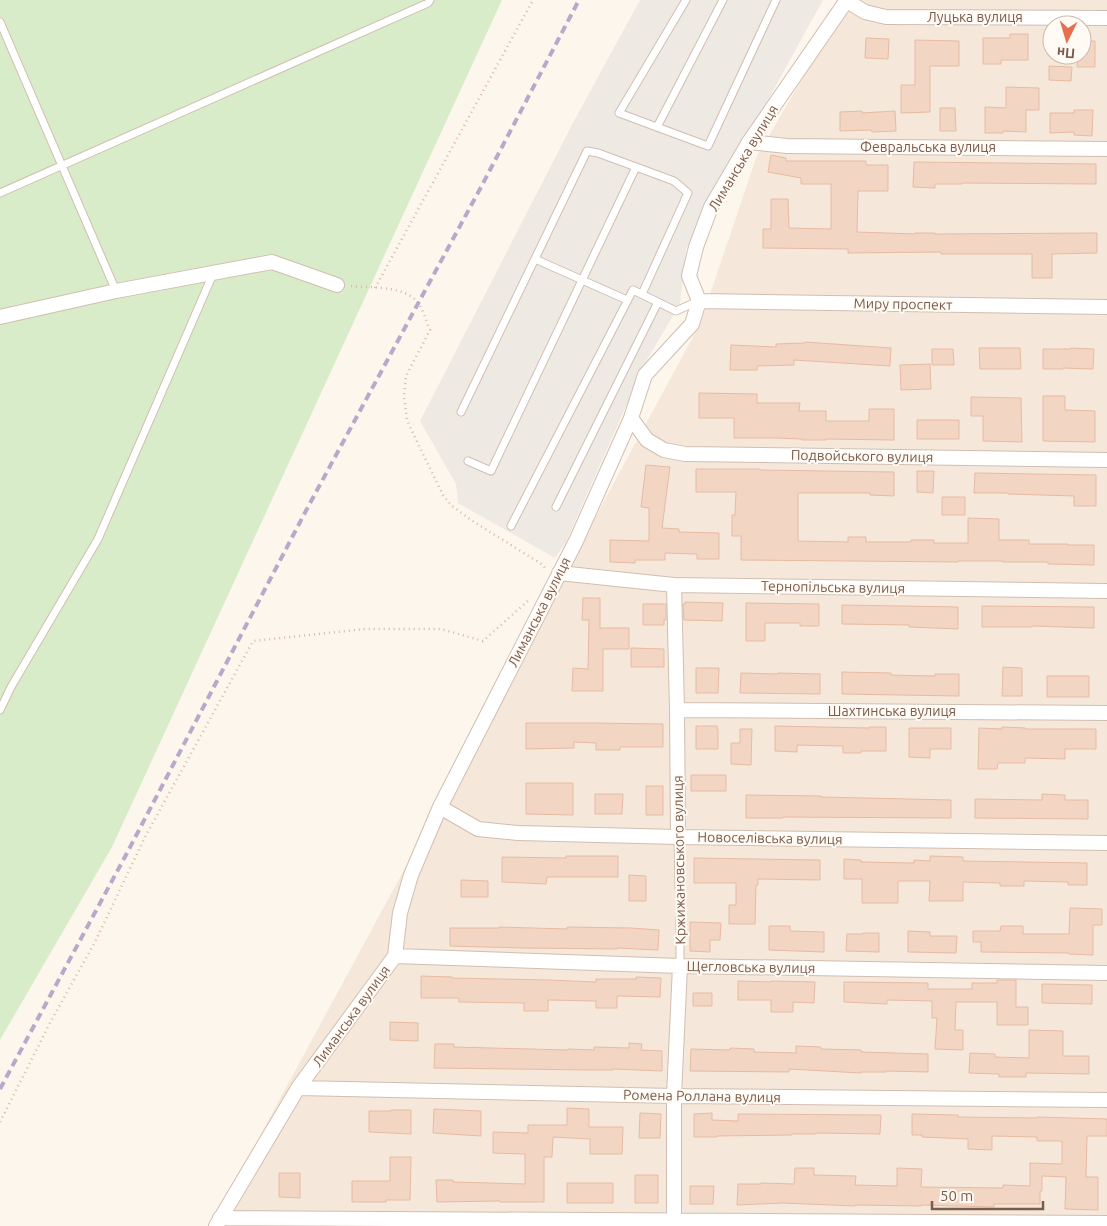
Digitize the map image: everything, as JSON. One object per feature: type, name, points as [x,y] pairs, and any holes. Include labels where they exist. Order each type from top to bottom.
[{"type":"street","name":"Луцька вулиця","points":[[847,0],[865,12],[886,17],[1107,18]]},
{"type":"street","name":"Лиманська вулиця","points":[[218,1222],[298,1088],[395,956],[400,913],[411,875],[440,807],[576,541],[631,418],[645,375],[692,324],[699,301],[689,276],[696,248],[711,207],[749,142],[847,0]]},
{"type":"street","name":"Февральська вулиця","points":[[749,142],[787,146],[1107,149]]},
{"type":"street","points":[[0,316],[116,291],[272,262],[337,285]]},
{"type":"street","name":"Миру проспект","points":[[699,301],[1107,307]]},
{"type":"street","name":"Подвойського вулиця","points":[[631,418],[647,440],[664,450],[685,454],[1107,460]]},
{"type":"street","name":"Тернопільська вулиця","points":[[559,573],[674,585],[1107,591]]},
{"type":"street","name":"Кржижановського вулиця","points":[[674,585],[678,837]]},
{"type":"street","name":"Шахтинська вулиця","points":[[677,710],[1107,713]]},
{"type":"street","name":"Новоселівська вулиця","points":[[440,807],[478,829],[518,833],[1107,843]]},
{"type":"street","name":"Щегловська вулиця","points":[[395,956],[680,966],[1107,973]]},
{"type":"street","name":"Кржижановського вулиця","points":[[674,1223],[674,1096],[680,966]]},
{"type":"street","name":"Ромена Роллана вулиця","points":[[298,1088],[674,1096],[1107,1100]]},
{"type":"street","points":[[218,1222],[1107,1222]]},
{"type":"lane","points":[[0,193],[428,3],[430,0]]},
{"type":"lane","points":[[686,0],[619,113],[708,146],[776,0]]},
{"type":"lane","points":[[657,127],[723,0]]},
{"type":"lane","points":[[0,22],[116,291]]},
{"type":"lane","points":[[461,412],[587,151],[598,153],[674,181],[688,193],[642,294]]},
{"type":"lane","points":[[468,461],[491,471],[636,167]]},
{"type":"lane","points":[[535,259],[628,300]]},
{"type":"lane","points":[[0,710],[11,687],[98,539],[213,274]]},
{"type":"lane","points":[[511,526],[633,290],[676,311],[699,301]]},
{"type":"lane","points":[[556,507],[658,302]]},
{"type":"lane","name":"Кржижановського вулиця","points":[[678,837],[679,888]]},
{"type":"lane","name":"Кржижановського вулиця","points":[[680,917],[680,966]]},
{"type":"path","points":[[375,288],[533,0]]},
{"type":"path","points":[[337,285],[390,288],[404,292],[418,303],[430,330],[406,376],[404,396],[407,420],[443,495],[452,506],[474,522],[543,565],[549,572],[559,573]]},
{"type":"path","points":[[0,1122],[51,1021],[95,942],[145,836],[254,641],[365,629],[440,629],[483,641],[532,598]]},
{"type":"shaded area","points":[[640,0],[823,0],[768,100],[721,179],[686,249],[680,304],[645,363],[566,542],[555,558],[458,503],[456,484],[420,421],[574,121]]},
{"type":"shaded area","points":[[848,0],[1107,0],[1107,1226],[211,1226],[700,324],[756,158]]},
{"type":"green space","points":[[0,0],[502,0],[112,847],[0,1040]]},
{"type":"building","points":[[1010,34],[1028,34],[1028,60],[1001,60],[1001,64],[983,64],[983,38],[1010,38]]},
{"type":"building","points":[[866,38],[889,39],[888,59],[865,58]]},
{"type":"building","points":[[915,40],[959,41],[959,66],[930,66],[930,112],[901,113],[901,85],[915,85]]},
{"type":"building","points":[[1092,41],[1095,41],[1095,67],[1077,67],[1077,65],[1092,65]]},
{"type":"building","points":[[1049,66],[1072,67],[1071,81],[1049,80]]},
{"type":"building","points":[[1006,87],[1039,88],[1039,110],[1026,110],[1026,132],[1003,131],[1003,133],[985,133],[985,107],[1006,108]]},
{"type":"building","points":[[940,108],[955,108],[956,131],[940,131]]},
{"type":"building","points":[[1074,110],[1093,110],[1092,136],[1074,135],[1074,132],[1050,133],[1050,113],[1074,113]]},
{"type":"building","points":[[862,111],[862,113],[895,111],[896,131],[840,131],[840,112]]},
{"type":"building","points":[[771,155],[786,158],[786,161],[866,161],[866,165],[888,165],[888,191],[858,191],[857,232],[915,234],[1097,233],[1097,253],[1052,254],[1052,278],[1032,278],[1032,254],[941,254],[941,252],[848,253],[848,249],[763,248],[763,229],[771,229],[771,199],[788,199],[789,228],[831,229],[831,184],[801,184],[801,178],[768,172]]},
{"type":"building","points":[[914,162],[1096,164],[1096,184],[962,183],[935,184],[935,188],[913,187]]},
{"type":"building","points":[[805,342],[891,348],[890,366],[794,360],[794,365],[757,366],[757,370],[730,370],[731,345],[776,347],[776,344]]},
{"type":"building","points":[[979,348],[1020,348],[1021,369],[980,369]]},
{"type":"building","points":[[932,349],[953,349],[954,365],[932,365]]},
{"type":"building","points":[[1043,349],[1094,349],[1093,369],[1043,369]]},
{"type":"building","points":[[930,364],[931,389],[901,390],[900,365]]},
{"type":"building","points":[[699,393],[757,394],[757,403],[800,403],[799,411],[826,411],[826,421],[869,421],[869,409],[894,409],[894,440],[734,438],[734,418],[699,418]]},
{"type":"building","points":[[1043,396],[1065,396],[1065,410],[1095,411],[1095,442],[1043,441]]},
{"type":"building","points":[[971,397],[1021,398],[1022,442],[983,441],[983,416],[971,416]]},
{"type":"building","points":[[917,420],[959,420],[959,439],[917,439]]},
{"type":"building","points":[[646,465],[670,467],[662,528],[679,529],[679,532],[719,533],[719,559],[697,559],[697,554],[665,553],[665,560],[635,560],[635,563],[610,562],[610,540],[649,541],[649,508],[641,507]]},
{"type":"building","points":[[696,469],[894,472],[894,496],[870,495],[870,493],[798,493],[798,541],[848,542],[848,537],[866,537],[866,542],[934,540],[934,543],[968,543],[968,518],[999,519],[999,540],[1029,540],[1029,544],[1094,545],[1094,565],[1003,561],[741,560],[741,536],[732,536],[732,515],[735,515],[736,492],[696,492]]},
{"type":"building","points":[[917,471],[934,471],[933,493],[917,492]]},
{"type":"building","points":[[975,473],[1096,475],[1096,506],[1074,506],[1074,496],[974,493]]},
{"type":"building","points":[[942,497],[965,497],[965,515],[942,515]]},
{"type":"building","points":[[583,598],[600,598],[600,628],[629,628],[629,649],[603,649],[603,691],[572,691],[573,668],[588,669],[589,620],[582,620]]},
{"type":"building","points":[[685,602],[723,603],[722,621],[684,620],[683,604]]},
{"type":"building","points":[[746,603],[819,604],[819,626],[800,626],[800,623],[765,623],[765,641],[746,641]]},
{"type":"building","points":[[643,604],[666,604],[666,620],[664,620],[664,625],[643,625]]},
{"type":"building","points":[[842,605],[958,607],[958,629],[909,627],[909,625],[842,624]]},
{"type":"building","points":[[982,606],[1094,607],[1094,628],[982,627]]},
{"type":"building","points":[[631,648],[664,649],[664,667],[631,667]]},
{"type":"building","points":[[1003,667],[1022,668],[1022,696],[1002,696]]},
{"type":"building","points":[[696,668],[719,668],[718,693],[696,693]]},
{"type":"building","points":[[842,672],[935,676],[935,674],[959,674],[959,696],[842,694]]},
{"type":"building","points":[[741,673],[820,674],[820,694],[740,693]]},
{"type":"building","points":[[1047,676],[1089,676],[1089,697],[1047,697]]},
{"type":"building","points":[[526,723],[663,724],[663,747],[620,747],[620,750],[596,750],[596,743],[574,742],[574,748],[526,749]]},
{"type":"building","points":[[696,726],[717,726],[718,749],[696,749]]},
{"type":"building","points":[[775,726],[886,727],[886,751],[843,753],[843,746],[797,745],[797,752],[775,751]]},
{"type":"building","points":[[1002,727],[1025,729],[1096,729],[1096,749],[1065,749],[1065,759],[1025,758],[1025,763],[998,763],[997,769],[978,769],[979,728],[1002,729]]},
{"type":"building","points":[[909,728],[951,728],[951,749],[930,749],[930,758],[909,757]]},
{"type":"building","points":[[740,729],[752,729],[751,765],[731,764],[731,743],[740,743]]},
{"type":"building","points":[[691,775],[726,775],[726,791],[691,791]]},
{"type":"building","points":[[526,783],[573,783],[573,815],[526,814]]},
{"type":"building","points":[[646,786],[663,786],[663,815],[646,815]]},
{"type":"building","points":[[595,794],[623,794],[622,814],[595,814]]},
{"type":"building","points":[[1042,794],[1065,795],[1065,800],[1088,800],[1088,819],[975,818],[975,799],[1042,800]]},
{"type":"building","points":[[746,795],[951,800],[951,818],[746,818]]},
{"type":"building","points":[[566,856],[618,856],[618,877],[547,877],[546,884],[502,882],[502,857],[566,858]]},
{"type":"building","points":[[930,856],[963,857],[963,861],[1087,863],[1087,885],[1068,885],[1068,882],[1024,881],[1024,886],[1000,886],[1000,883],[963,882],[963,901],[929,901],[930,881],[898,881],[898,903],[862,903],[862,879],[844,879],[844,859],[861,860],[861,862],[914,863],[914,860],[930,861]]},
{"type":"building","points":[[694,858],[820,860],[820,880],[758,879],[758,885],[756,885],[755,924],[729,924],[729,905],[736,905],[736,883],[694,883]]},
{"type":"building","points":[[629,875],[646,876],[646,901],[629,901]]},
{"type":"building","points":[[461,880],[488,881],[488,897],[461,897]]},
{"type":"building","points":[[1070,908],[1102,909],[1102,925],[1093,925],[1093,955],[981,952],[981,942],[973,942],[973,931],[1000,931],[1001,926],[1023,926],[1023,934],[1069,934]]},
{"type":"building","points":[[690,922],[721,923],[720,940],[710,940],[710,952],[690,951]]},
{"type":"building","points":[[769,926],[790,926],[790,931],[824,932],[824,952],[769,950]]},
{"type":"building","points":[[450,928],[659,930],[658,950],[450,946]]},
{"type":"building","points":[[908,931],[930,932],[930,936],[957,936],[956,953],[908,952]]},
{"type":"building","points":[[879,933],[879,952],[846,951],[847,934]]},
{"type":"building","points":[[421,976],[596,982],[596,979],[661,978],[660,997],[617,996],[617,1008],[596,1008],[596,1001],[548,1000],[548,1011],[524,1011],[524,1003],[459,1002],[459,998],[421,998]]},
{"type":"building","points":[[997,980],[1016,980],[1016,1007],[1028,1007],[1028,1025],[997,1025],[997,1002],[956,1002],[955,1030],[963,1030],[963,1050],[935,1049],[937,1018],[932,1018],[932,1001],[887,1000],[887,1004],[844,1002],[844,982],[928,983],[928,989],[972,989],[972,983],[997,983]]},
{"type":"building","points":[[738,981],[815,982],[814,1003],[793,1002],[793,1012],[771,1012],[771,1000],[738,1000]]},
{"type":"building","points":[[1042,984],[1092,985],[1092,1004],[1042,1003]]},
{"type":"building","points":[[693,993],[712,993],[712,1006],[693,1006]]},
{"type":"building","points":[[390,1022],[418,1023],[418,1041],[390,1040]]},
{"type":"building","points":[[1029,1030],[1063,1031],[1063,1056],[1089,1056],[1089,1074],[1026,1073],[1026,1077],[999,1077],[999,1074],[969,1073],[970,1053],[995,1054],[995,1057],[1029,1058]]},
{"type":"building","points":[[629,1043],[642,1044],[641,1050],[662,1051],[662,1071],[434,1068],[435,1044],[454,1044],[454,1047],[594,1050],[594,1047],[629,1048]]},
{"type":"building","points":[[796,1046],[861,1050],[861,1052],[928,1054],[928,1072],[886,1071],[861,1073],[789,1069],[789,1072],[690,1071],[691,1049],[730,1050],[730,1048],[754,1049],[754,1052],[796,1053]]},
{"type":"building","points":[[567,1108],[589,1109],[589,1127],[623,1127],[622,1154],[590,1154],[590,1139],[553,1137],[552,1157],[544,1157],[544,1202],[437,1202],[436,1180],[525,1184],[525,1154],[493,1153],[493,1132],[528,1133],[528,1125],[567,1125]]},
{"type":"building","points":[[434,1109],[481,1111],[481,1136],[433,1133]]},
{"type":"building","points":[[411,1110],[411,1134],[369,1132],[369,1111]]},
{"type":"building","points":[[640,1113],[661,1114],[660,1138],[639,1138]]},
{"type":"building","points":[[712,1113],[712,1120],[738,1121],[738,1114],[881,1115],[880,1134],[816,1133],[694,1137],[694,1114]]},
{"type":"building","points":[[912,1114],[958,1115],[958,1117],[1107,1119],[1107,1136],[1087,1136],[1086,1177],[1098,1177],[1098,1210],[1065,1209],[1066,1177],[1042,1176],[1040,1204],[994,1204],[994,1207],[855,1206],[783,1203],[737,1205],[738,1184],[794,1184],[795,1168],[814,1168],[814,1175],[856,1176],[855,1185],[897,1186],[897,1168],[922,1169],[921,1187],[1003,1188],[1003,1185],[1030,1186],[1030,1163],[1062,1164],[1062,1141],[1037,1141],[1037,1137],[992,1136],[992,1150],[968,1149],[968,1139],[912,1135]]},
{"type":"building","points":[[390,1157],[411,1157],[410,1200],[352,1202],[352,1181],[390,1181]]},
{"type":"building","points":[[279,1173],[300,1173],[300,1198],[279,1197]]},
{"type":"building","points":[[635,1175],[658,1175],[658,1203],[635,1203]]},
{"type":"building","points":[[567,1183],[613,1183],[613,1203],[567,1203]]},
{"type":"building","points":[[690,1186],[714,1186],[713,1204],[690,1204]]},
{"type":"railway","points":[[0,1089],[579,0]]}]
